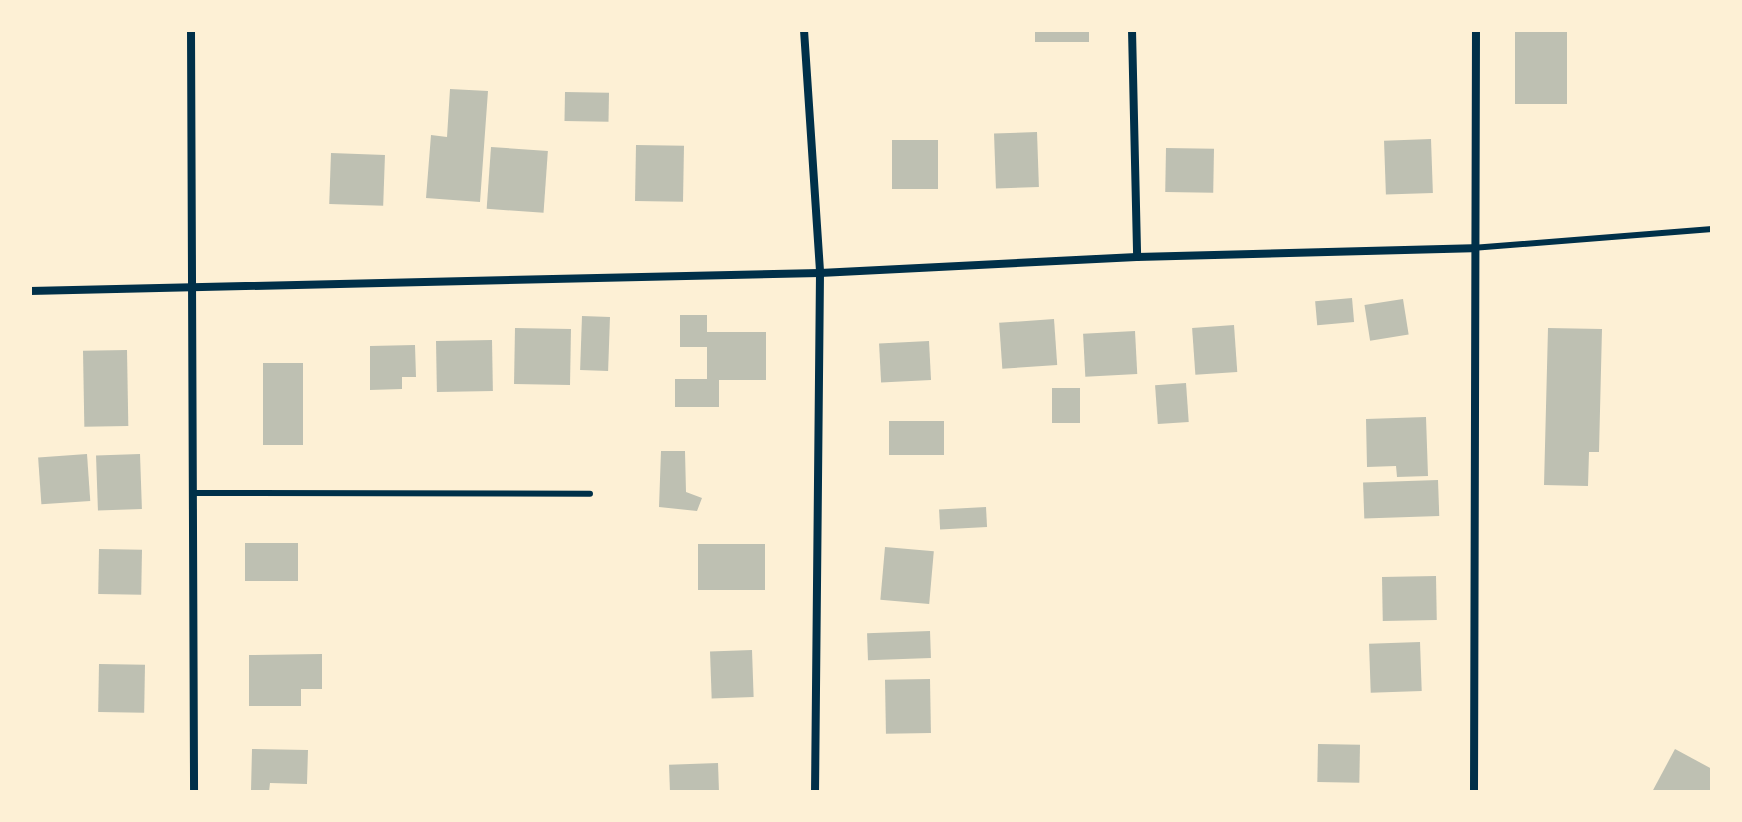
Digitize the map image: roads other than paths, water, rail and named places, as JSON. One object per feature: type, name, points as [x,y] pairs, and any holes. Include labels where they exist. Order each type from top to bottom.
[{"type":"street","points":[[191,30],[194,792]]},
{"type":"street","points":[[804,30],[820,273],[815,792]]},
{"type":"street","points":[[1132,30],[1137,257]]},
{"type":"street","points":[[1474,792],[1472,248],[1476,30]]},
{"type":"street","points":[[30,291],[820,273],[1137,257],[1472,248]]},
{"type":"lane","points":[[1472,248],[1712,229]]},
{"type":"lane","points":[[193,493],[590,494]]}]
